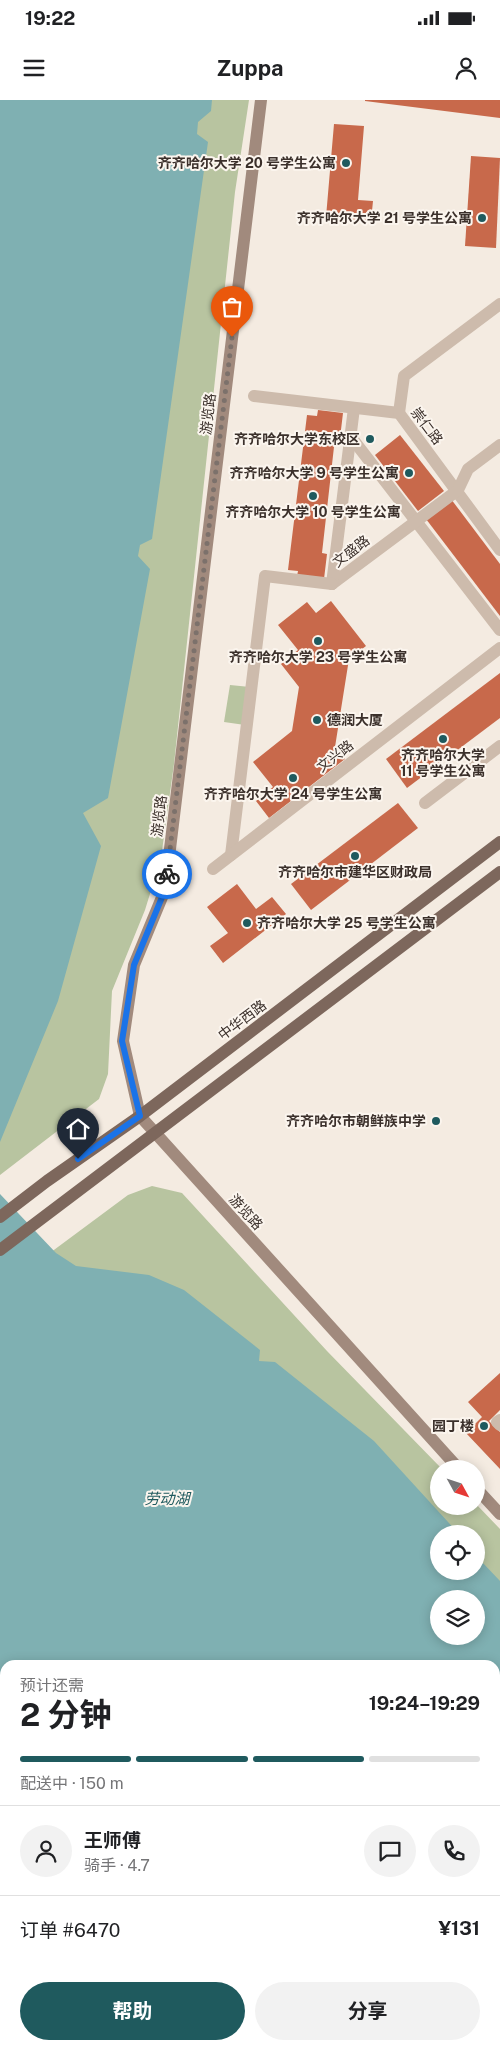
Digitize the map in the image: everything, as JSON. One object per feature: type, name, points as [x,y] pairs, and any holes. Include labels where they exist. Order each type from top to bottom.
[{"type":"main road","name":"中华西路","points":[[0,1217],[47,1181],[140,1116],[500,842]]},
{"type":"main road","points":[[0,1250],[45,1218],[500,872]]},
{"type":"street","name":"游览路","points":[[261,100],[165,890],[134,965],[122,1041],[140,1116],[451,1460]]},
{"type":"street","points":[[399,413],[404,376],[500,304]]},
{"type":"street","name":"崇仁路","points":[[254,396],[399,413],[500,550]]},
{"type":"street","points":[[231,855],[266,576],[332,584],[354,408]]},
{"type":"street","points":[[351,436],[500,630]]},
{"type":"street","name":"文盛路","points":[[332,584],[457,491],[468,469],[500,445]]},
{"type":"street","name":"文兴路","points":[[213,869],[500,648]]},
{"type":"street","points":[[425,803],[500,746]]},
{"type":"street","points":[[500,1420],[497,1422],[500,1425]]},
{"type":"street","points":[[485,1498],[500,1514]]},
{"type":"green space","points":[[0,100],[249,100],[235,192],[174,764],[161,858],[145,910],[112,991],[108,1074],[99,1099],[0,1175]]},
{"type":"green space","points":[[230,685],[250,687],[245,725],[224,722]]},
{"type":"green space","name":"劳动湖","points":[[152,1186],[182,1193],[327,1351],[433,1460],[430,1460],[430,1515],[485,1515],[485,1513],[500,1529],[500,1660],[0,1660],[0,1290],[128,1195]]},
{"type":"water","points":[[0,100],[212,100],[211,111],[198,122],[197,134],[208,142],[152,539],[140,545],[138,556],[150,569],[108,798],[83,813],[101,846],[58,1001],[0,1142]]},
{"type":"water","name":"劳动湖","points":[[0,1194],[56,1253],[76,1266],[149,1275],[184,1290],[260,1350],[259,1361],[275,1362],[374,1441],[430,1502],[430,1515],[442,1515],[451,1525],[430,1525],[430,1580],[485,1580],[485,1565],[500,1581],[500,1660],[0,1660]]},
{"type":"building","points":[[500,100],[500,118],[365,101]]},
{"type":"building","name":"齐齐哈尔大学 20 号学生公寓","points":[[334,124],[364,126],[358,200],[373,201],[371,221],[326,217]]},
{"type":"building","name":"齐齐哈尔大学 21 号学生公寓","points":[[471,156],[500,158],[496,248],[465,246]]},
{"type":"building","name":"齐齐哈尔大学 10 号学生公寓","points":[[318,410],[343,413],[340,438],[335,438],[322,553],[327,554],[324,579],[297,576],[298,571],[288,570],[307,415],[317,416]]},
{"type":"building","name":"齐齐哈尔大学 9 号学生公寓","points":[[400,435],[444,491],[418,511],[375,455]]},
{"type":"building","points":[[451,499],[500,564],[500,616],[426,519]]},
{"type":"building","name":"德润大厦","points":[[331,601],[366,646],[349,659],[335,747],[345,759],[269,818],[256,801],[273,787],[253,762],[292,731],[299,687],[281,664],[298,650],[278,625],[307,602],[316,613]]},
{"type":"building","name":"齐齐哈尔大学 11 号学生公寓","points":[[500,673],[500,718],[407,788],[386,759]]},
{"type":"building","name":"齐齐哈尔市建华区财政局","points":[[398,803],[418,828],[311,910],[291,884]]},
{"type":"building","name":"齐齐哈尔大学 25 号学生公寓","points":[[237,884],[256,909],[272,897],[286,914],[223,963],[210,946],[228,933],[207,907]]},
{"type":"building","name":"园丁楼","points":[[500,1373],[500,1410],[489,1421],[500,1432],[500,1469],[466,1433],[482,1417],[468,1402]]},
{"type":"way so far","points":[[167,874],[232,337]]},
{"type":"place","name":"齐齐哈尔大学 20 号学生公寓","points":[[346,163]]},
{"type":"place","name":"齐齐哈尔大学 21 号学生公寓","points":[[482,218]]},
{"type":"place","name":"齐齐哈尔大学东校区","points":[[370,439]]},
{"type":"place","name":"齐齐哈尔大学 9 号学生公寓","points":[[409,473]]},
{"type":"place","name":"齐齐哈尔大学 10 号学生公寓","points":[[313,496]]},
{"type":"place","name":"齐齐哈尔大学 23 号学生公寓","points":[[318,641]]},
{"type":"place","name":"德润大厦","points":[[317,720]]},
{"type":"place","name":"齐齐哈尔大学 11 号学生公寓","points":[[443,739]]},
{"type":"place","name":"齐齐哈尔大学 24 号学生公寓","points":[[293,778]]},
{"type":"place","name":"齐齐哈尔市建华区财政局","points":[[355,856]]},
{"type":"place","name":"齐齐哈尔大学 25 号学生公寓","points":[[247,923]]},
{"type":"place","name":"齐齐哈尔市朝鲜族中学","points":[[436,1121]]},
{"type":"place","name":"园丁楼","points":[[484,1426]]},
{"type":"route","points":[[78,1159],[140,1116],[122,1041],[134,965],[165,890],[167,874]]}]
